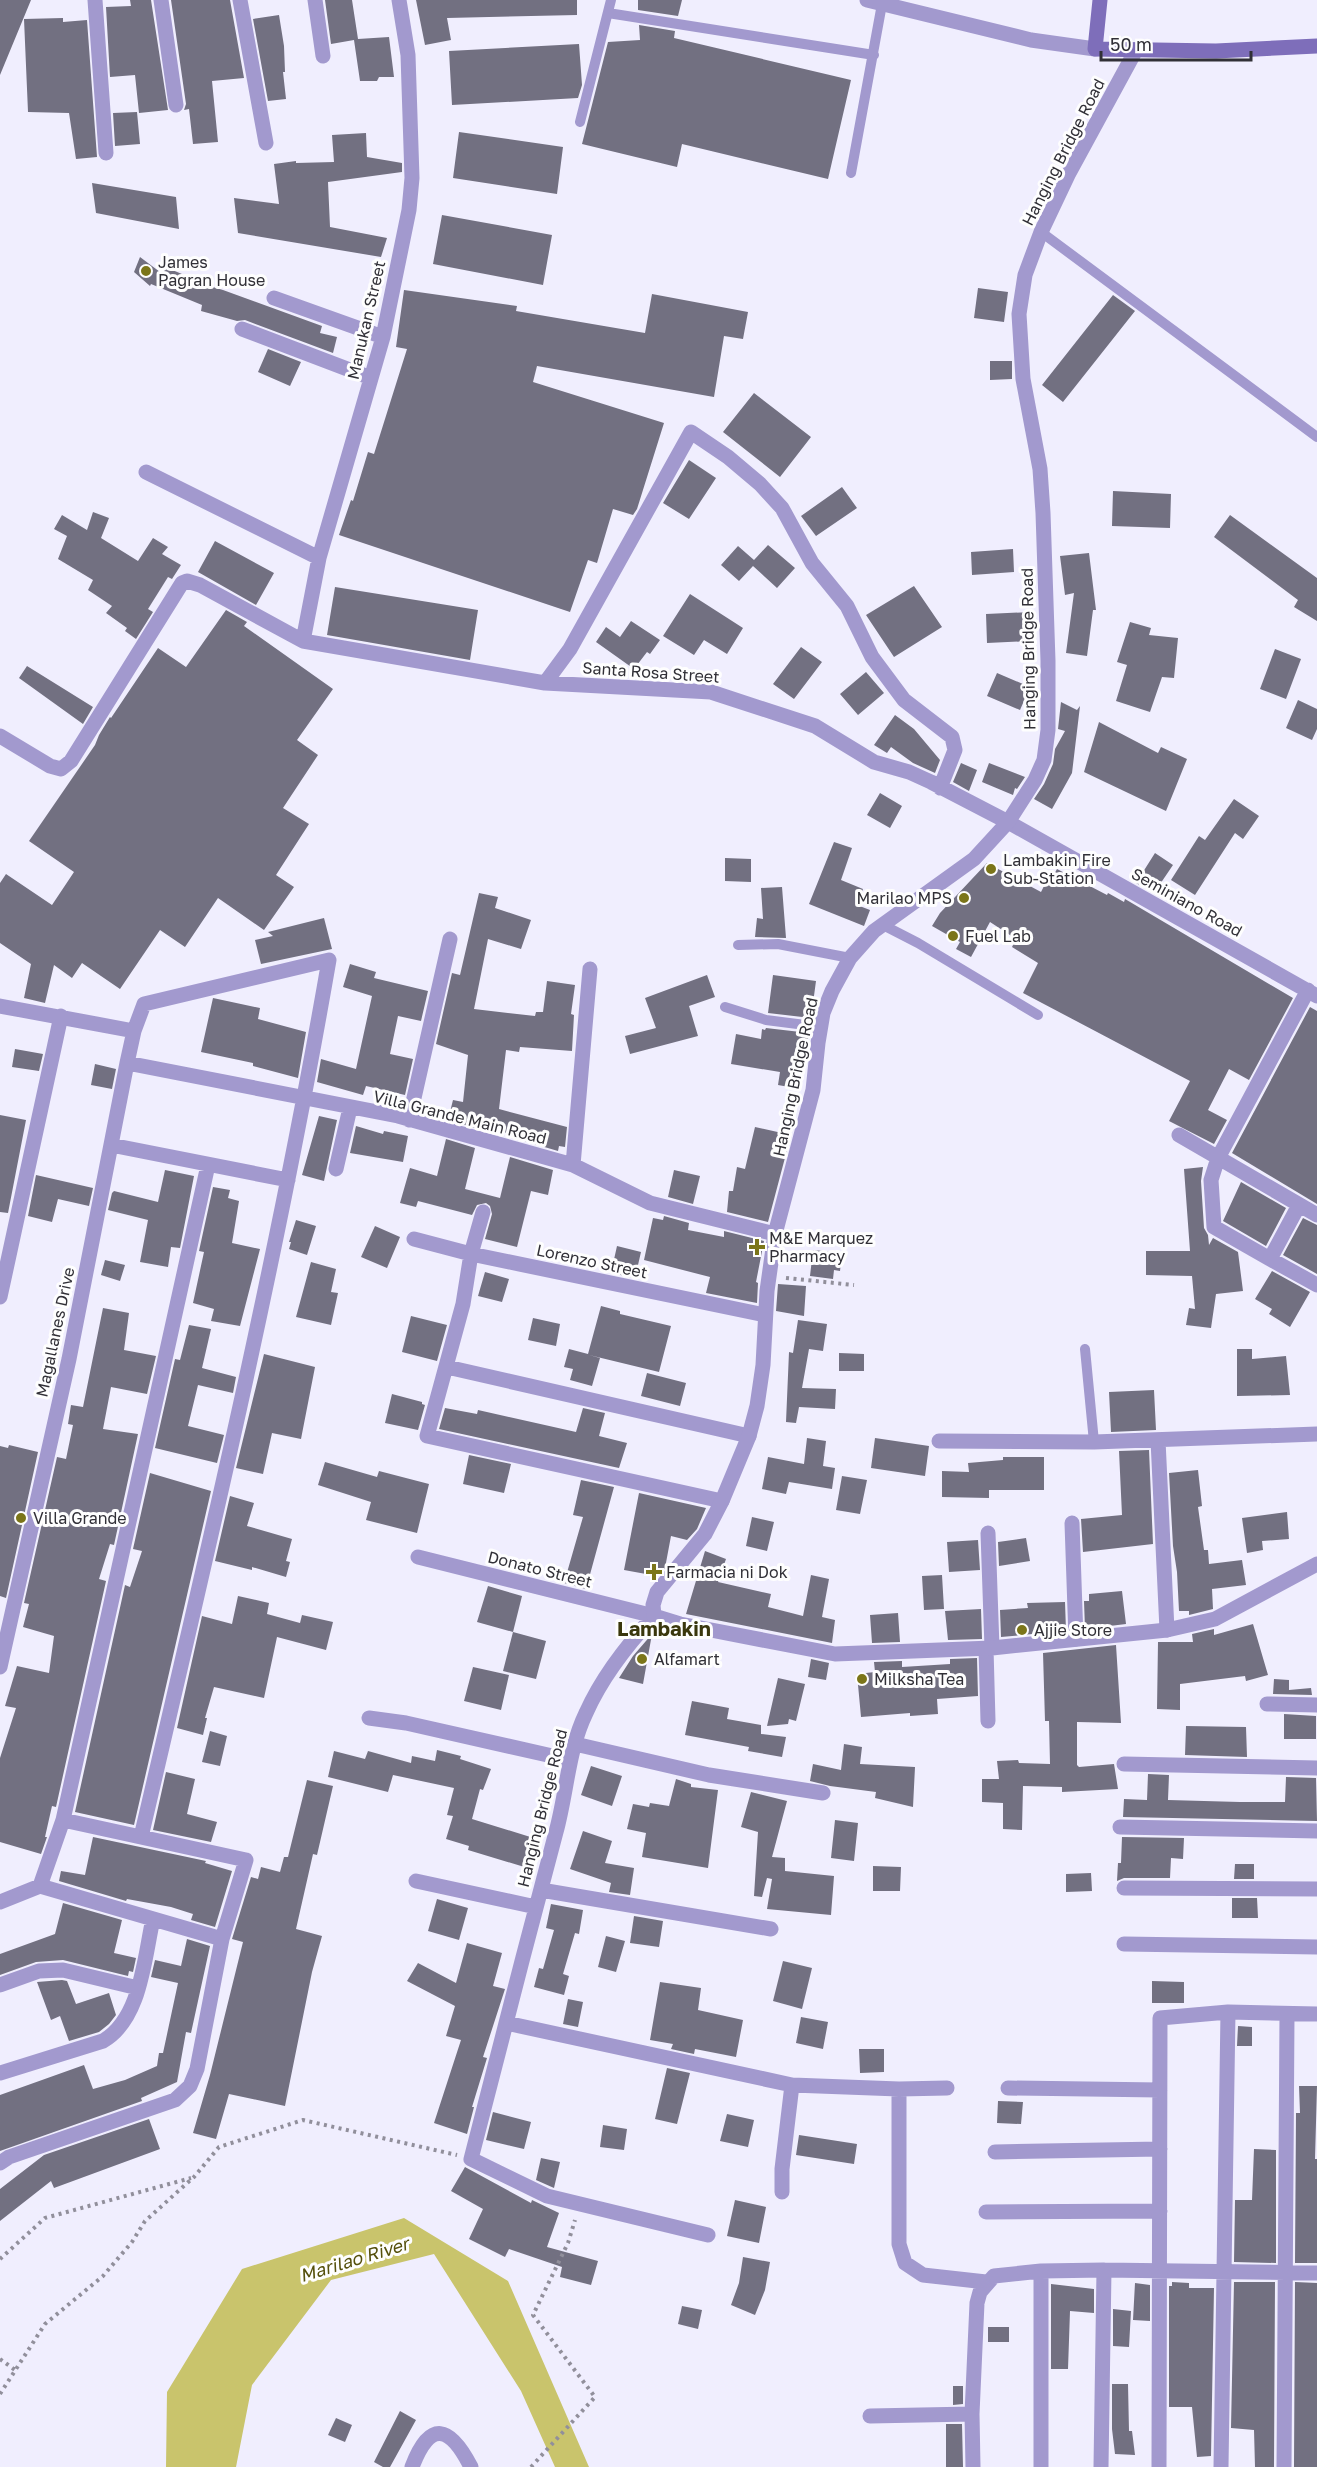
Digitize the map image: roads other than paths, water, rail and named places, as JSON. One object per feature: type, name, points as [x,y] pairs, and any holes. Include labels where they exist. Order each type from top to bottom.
[{"type":"main road","points":[[1100,0],[1095,49],[1216,51],[1317,46]]},
{"type":"street","points":[[95,0],[106,153]]},
{"type":"street","points":[[161,0],[176,105]]},
{"type":"street","points":[[240,0],[266,143]]},
{"type":"street","points":[[315,0],[323,56]]},
{"type":"street","name":"Manukan Street","points":[[303,641],[319,558],[383,337],[409,210],[412,178],[408,55],[399,0]]},
{"type":"street","points":[[875,2],[1031,40],[1095,49]]},
{"type":"street","name":"Hanging Bridge Road","points":[[708,2235],[547,2196],[471,2158],[558,1825],[570,1760],[584,1716],[594,1695],[629,1643],[654,1616],[653,1605],[657,1592],[705,1534],[722,1501],[749,1436],[759,1396],[763,1365],[765,1315],[775,1234],[813,1090],[821,1027],[832,991],[850,958],[874,931],[974,859],[1008,822],[1035,780],[1044,760],[1048,729],[1048,650],[1040,468],[1023,379],[1019,314],[1025,275],[1041,232],[1068,175],[1136,50]]},
{"type":"street","points":[[274,298],[383,337]]},
{"type":"street","points":[[242,328],[371,378]]},
{"type":"street","points":[[545,682],[570,649],[692,432],[744,470],[782,508],[812,563],[847,606],[878,666],[904,700],[951,737],[955,750],[940,788]]},
{"type":"street","points":[[146,472],[319,558]]},
{"type":"street","name":"Santa Rosa Street","points":[[0,736],[50,766],[61,770],[70,761],[182,583],[187,581],[200,585],[303,641],[545,682],[711,692],[815,726],[874,762],[909,772],[1008,822]]},
{"type":"street","name":"Seminiano Road","points":[[1008,822],[1312,993]]},
{"type":"street","points":[[409,1119],[450,939]]},
{"type":"street","name":"Magallanes Drive","points":[[0,1667],[69,1359],[134,1030],[144,1004],[329,960],[305,1099]]},
{"type":"street","points":[[573,1165],[590,969]]},
{"type":"street","points":[[1312,993],[1218,1158],[1211,1180],[1214,1227],[1317,1285]]},
{"type":"street","points":[[0,1006],[134,1030]]},
{"type":"street","points":[[0,1297],[61,1016]]},
{"type":"street","name":"Villa Grande Main Road","points":[[127,1063],[409,1119],[573,1165],[650,1203],[775,1234]]},
{"type":"street","points":[[141,1837],[237,1424],[305,1099]]},
{"type":"street","points":[[336,1168],[350,1108]]},
{"type":"street","points":[[1179,1135],[1317,1215]]},
{"type":"street","points":[[111,1145],[288,1180]]},
{"type":"street","points":[[40,1886],[63,1820],[208,1165]]},
{"type":"street","points":[[1270,1259],[1299,1205]]},
{"type":"street","points":[[483,1212],[471,1254],[463,1304],[428,1436],[722,1501]]},
{"type":"street","name":"Lorenzo Street","points":[[414,1239],[471,1254],[765,1315]]},
{"type":"street","points":[[447,1366],[749,1436]]},
{"type":"street","points":[[939,1442],[1094,1442],[1317,1434]]},
{"type":"street","points":[[1158,1440],[1167,1630]]},
{"type":"street","points":[[1072,1523],[1076,1639]]},
{"type":"street","points":[[988,1533],[988,1721]]},
{"type":"street","name":"Donato Street","points":[[418,1557],[680,1624],[835,1654],[989,1648],[1167,1630],[1215,1619],[1317,1564]]},
{"type":"street","points":[[1267,1704],[1317,1705]]},
{"type":"street","points":[[369,1718],[406,1723],[570,1760]]},
{"type":"street","points":[[575,1744],[709,1775],[823,1793]]},
{"type":"street","points":[[1124,1764],[1317,1768]]},
{"type":"street","points":[[0,2163],[9,2157],[183,2095],[190,2086],[197,2069],[222,1939],[246,1860],[63,1820]]},
{"type":"street","points":[[1120,1827],[1317,1831]]},
{"type":"street","points":[[416,1881],[536,1907]]},
{"type":"street","points":[[0,1902],[40,1886],[222,1939]]},
{"type":"street","points":[[1124,1888],[1317,1889]]},
{"type":"street","points":[[541,1890],[771,1929]]},
{"type":"street","points":[[0,2073],[103,2041],[115,2034],[126,2019],[138,1988],[153,1919]]},
{"type":"street","points":[[1124,1944],[1317,1947]]},
{"type":"street","points":[[0,1985],[39,1971],[63,1970],[138,1988]]},
{"type":"street","points":[[1221,2467],[1228,2012]]},
{"type":"street","points":[[1159,2467],[1160,2018],[1228,2012],[1317,2014]]},
{"type":"street","points":[[1284,2467],[1287,2014]]},
{"type":"street","points":[[506,2023],[792,2085],[899,2089],[947,2088]]},
{"type":"street","points":[[782,2192],[782,2169],[792,2085]]},
{"type":"street","points":[[1008,2088],[1160,2090]]},
{"type":"street","points":[[899,2089],[899,2244],[905,2263],[923,2275],[986,2282]]},
{"type":"street","points":[[995,2152],[1160,2149]]},
{"type":"street","points":[[986,2212],[1160,2211]]},
{"type":"street","points":[[973,2467],[972,2414],[977,2304],[986,2282],[994,2276],[1041,2271],[1317,2273]]},
{"type":"street","points":[[1041,2271],[1041,2467]]},
{"type":"street","points":[[1101,2467],[1104,2271]]},
{"type":"street","points":[[870,2416],[972,2414]]},
{"type":"street","points":[[412,2467],[423,2443],[430,2435],[440,2433],[452,2438],[460,2446],[471,2467]]},
{"type":"lane","points":[[580,122],[611,0]]},
{"type":"lane","points":[[851,173],[874,55],[875,2]]},
{"type":"lane","points":[[608,13],[874,55]]},
{"type":"lane","points":[[1041,232],[1317,437]]},
{"type":"lane","points":[[883,925],[918,943],[1038,1015]]},
{"type":"lane","points":[[738,945],[778,944],[850,958]]},
{"type":"lane","points":[[725,1006],[766,1020],[821,1027]]},
{"type":"lane","points":[[1085,1348],[1094,1442]]},
{"type":"water","name":"Marilao River","points":[[404,2218],[508,2281],[589,2467],[555,2467],[521,2391],[434,2254],[331,2280],[252,2385],[236,2467],[166,2467],[167,2392],[242,2269]]},
{"type":"place","name":"James Pagran House","points":[[146,271]]},
{"type":"place","name":"Lambakin Fire Sub-Station","points":[[991,869]]},
{"type":"place","name":"Marilao MPS","points":[[964,898]]},
{"type":"place","name":"Fuel Lab","points":[[953,936]]},
{"type":"place","name":"M&E Marquez Pharmacy","points":[[757,1247]]},
{"type":"place","name":"Villa Grande","points":[[21,1518]]},
{"type":"place","name":"Farmacia ni Dok","points":[[654,1572]]},
{"type":"place","name":"Ajjie Store","points":[[1022,1630]]},
{"type":"place","name":"Alfamart","points":[[642,1659]]},
{"type":"place","name":"Milksha Tea","points":[[862,1679]]},
{"type":"district","name":"Lambakin","points":[[664,1628]]}]
